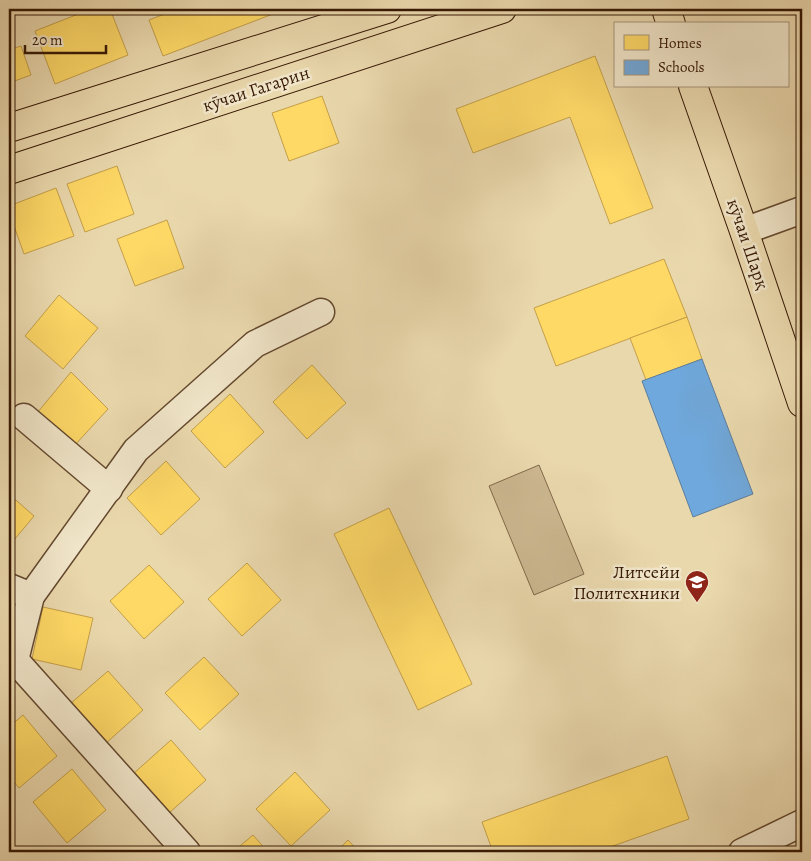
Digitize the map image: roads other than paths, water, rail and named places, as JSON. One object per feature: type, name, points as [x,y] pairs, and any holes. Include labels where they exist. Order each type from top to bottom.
[{"type":"main road","name":"кӯчаи Гагарин","points":[[9,128],[387,9]]},
{"type":"main road","name":"кӯчаи Гагарин","points":[[9,170],[502,9]]},
{"type":"main road","points":[[666,9],[670,22]]},
{"type":"main road","name":"кӯчаи Шарқ","points":[[694,88],[801,393]]},
{"type":"street","points":[[744,231],[802,210]]},
{"type":"street","points":[[187,852],[12,663],[20,591],[109,488],[136,450],[255,344],[321,312]]},
{"type":"street","points":[[24,417],[109,488]]},
{"type":"street","points":[[742,852],[802,823]]},
{"type":"place","name":"Литсейи Политехники","points":[[697,603]]}]
